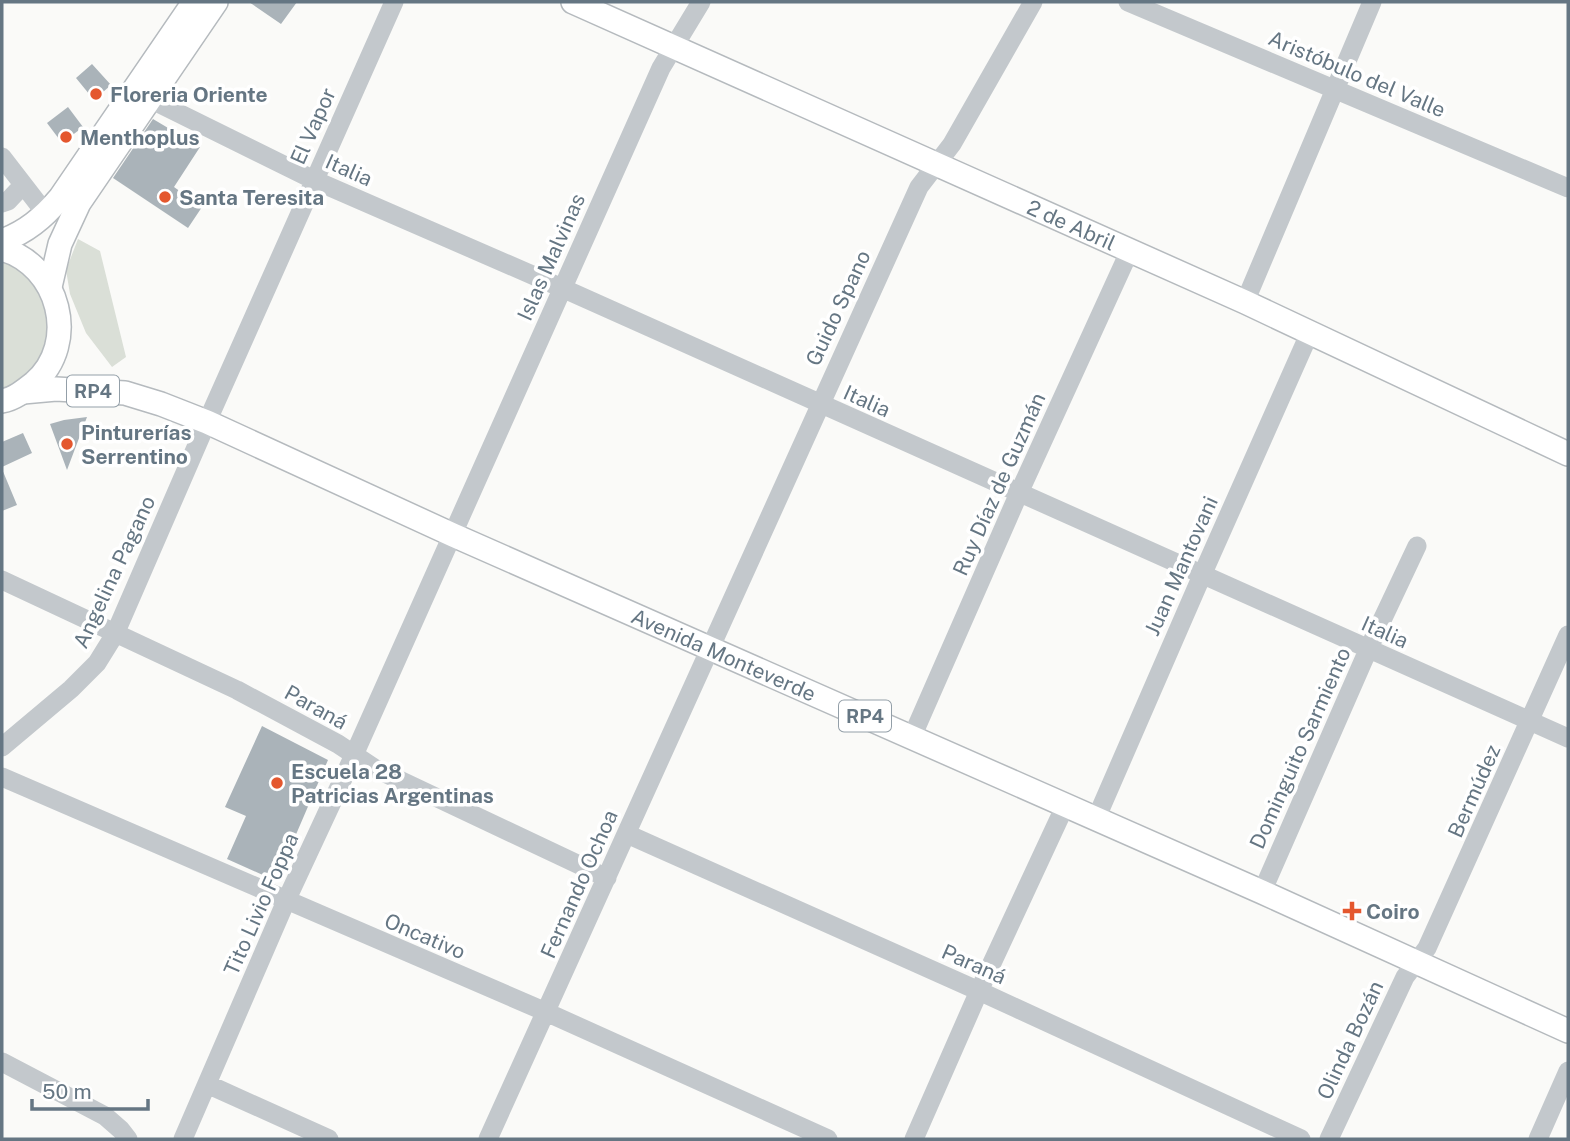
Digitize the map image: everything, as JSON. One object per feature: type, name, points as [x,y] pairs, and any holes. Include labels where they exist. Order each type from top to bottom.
[{"type":"main road","points":[[2,241],[28,229],[60,198],[194,2]]},
{"type":"main road","points":[[50,288],[60,244],[79,204],[216,2]]},
{"type":"main road","name":"2 de Abril","points":[[573,2],[1566,447]]},
{"type":"main road","name":"RP4","points":[[2,249],[34,267],[50,288],[58,310],[59,334],[53,356],[41,377],[12,397]]},
{"type":"main road","name":"Avenida Monteverde","points":[[12,397],[56,389],[125,393],[207,422],[453,535],[1262,892],[1568,1031]]},
{"type":"street","name":"El Vapor","points":[[207,422],[394,2]]},
{"type":"street","name":"Islas Malvinas","points":[[453,535],[661,68],[701,2]]},
{"type":"street","name":"Guido Spano","points":[[710,648],[919,187],[952,144],[1033,2]]},
{"type":"street","name":"Aristóbulo del Valle","points":[[1128,2],[1568,188]]},
{"type":"street","points":[[1244,302],[1372,2]]},
{"type":"street","name":"Italia","points":[[150,99],[314,180],[1203,573],[1368,650],[1568,738]]},
{"type":"street","points":[[2,157],[46,214]]},
{"type":"street","points":[[2,203],[8,201],[23,185]]},
{"type":"street","name":"Ruy Díaz de Guzmán","points":[[912,737],[1130,250]]},
{"type":"street","name":"Juan Mantovani","points":[[1096,819],[1310,332]]},
{"type":"street","name":"Angelina Pagano","points":[[2,747],[71,689],[97,663],[115,634],[207,422]]},
{"type":"street","name":"Tito Livio Foppa","points":[[183,1139],[286,901],[453,535]]},
{"type":"street","name":"Dominguito Sarmiento","points":[[1262,892],[1368,650],[1417,546]]},
{"type":"street","name":"Paraná","points":[[2,580],[237,690],[338,744],[374,768],[607,878]]},
{"type":"street","name":"Bermúdez","points":[[1416,962],[1427,948],[1568,635]]},
{"type":"street","name":"Fernando Ochoa","points":[[488,1139],[710,648]]},
{"type":"street","name":"Oncativo","points":[[2,776],[828,1139]]},
{"type":"street","points":[[915,1139],[979,990],[1065,806]]},
{"type":"street","name":"Paraná","points":[[627,834],[979,990],[1301,1139]]},
{"type":"street","name":"Olinda Bozán","points":[[1329,1139],[1405,977],[1416,962]]},
{"type":"street","points":[[2,1062],[105,1116],[128,1139]]},
{"type":"street","points":[[1538,1139],[1568,1071]]},
{"type":"street","points":[[207,1084],[329,1139]]},
{"type":"shaded area","points":[[78,239],[100,251],[126,357],[112,367],[86,333],[70,294],[66,270]]},
{"type":"shaded area","points":[[2,256],[42,285],[54,329],[38,372],[2,395]]},
{"type":"building","points":[[249,2],[297,2],[281,24]]},
{"type":"building","points":[[92,64],[111,85],[94,100],[76,78]]},
{"type":"building","points":[[68,107],[83,127],[62,143],[47,123]]},
{"type":"building","points":[[153,119],[200,147],[174,187],[202,207],[188,228],[113,178]]},
{"type":"building","name":"Pinturerías Serrentino","points":[[87,417],[67,470],[50,424]]},
{"type":"building","points":[[23,433],[32,453],[2,467],[2,442]]},
{"type":"building","points":[[2,469],[17,505],[2,511]]},
{"type":"building","name":"Escuela 28 Patricias Argentinas","points":[[262,726],[328,760],[276,881],[227,859],[246,816],[225,807]]},
{"type":"place","name":"Floreria Oriente","points":[[96,94]]},
{"type":"place","name":"Menthoplus","points":[[66,137]]},
{"type":"place","name":"Santa Teresita","points":[[165,197]]},
{"type":"place","name":"Pinturerías Serrentino","points":[[67,444]]},
{"type":"place","name":"Escuela 28 Patricias Argentinas","points":[[277,783]]},
{"type":"place","name":"Coiro","points":[[1352,911]]}]
